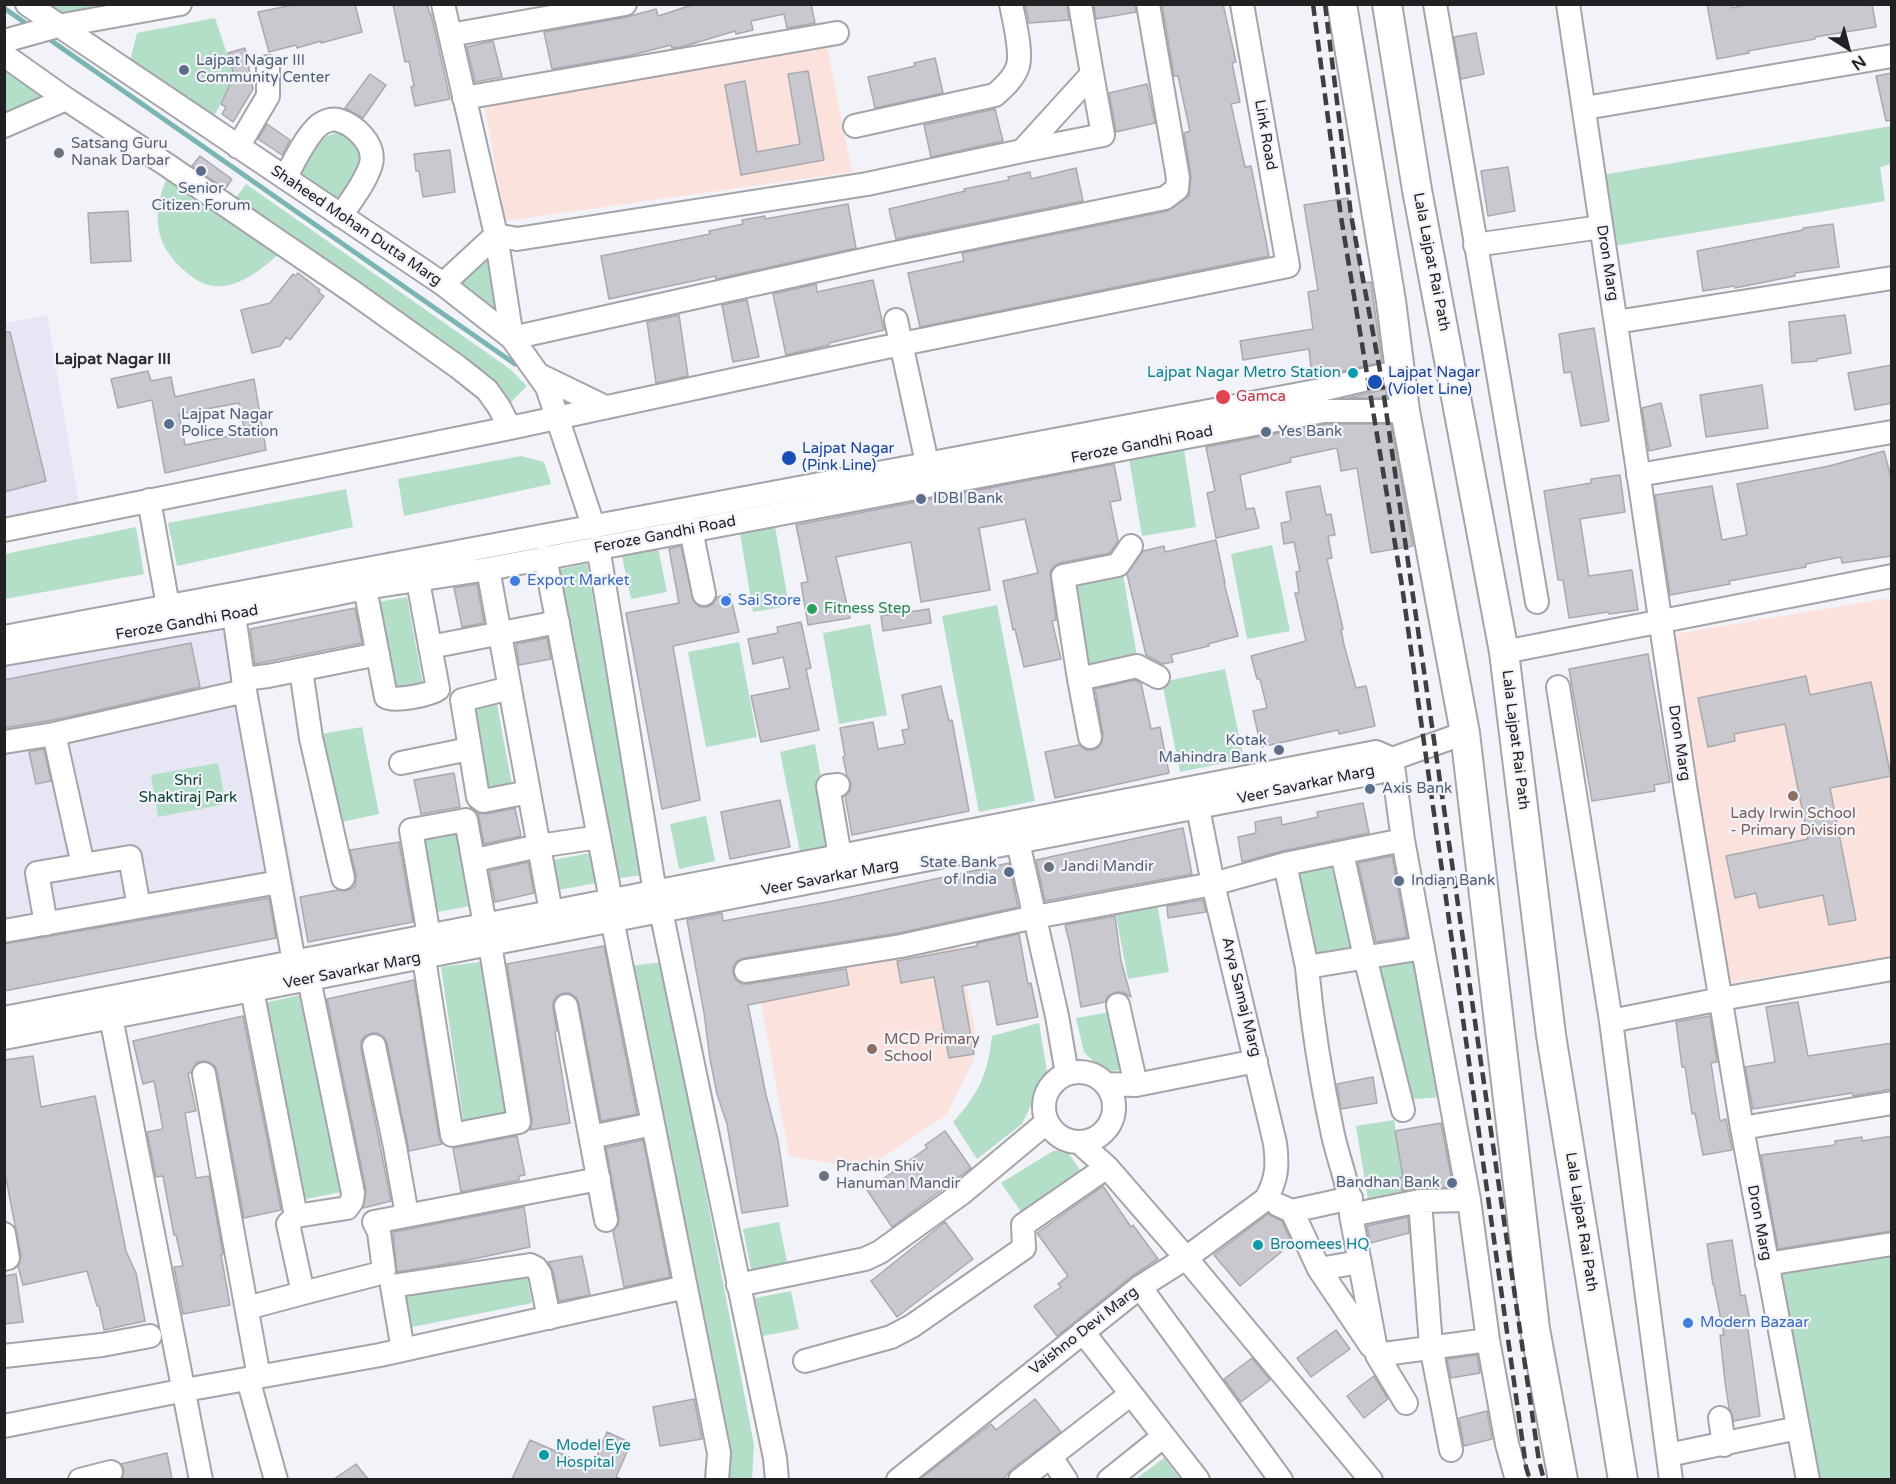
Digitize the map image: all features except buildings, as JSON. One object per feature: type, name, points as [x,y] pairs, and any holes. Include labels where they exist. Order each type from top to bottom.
[{"type":"main road","points":[[1342,4],[1401,370],[1405,411],[1465,734],[1535,1329],[1558,1474]]},
{"type":"main road","name":"Lala Lajpat Rai Path","points":[[1387,4],[1417,190],[1495,594],[1551,1035],[1623,1479]]},
{"type":"street","name":"Shaheed Mohan Dutta Marg","points":[[27,4],[442,284],[512,338],[547,387],[593,525]]},
{"type":"street","points":[[4,41],[114,10],[180,4]]},
{"type":"street","points":[[443,4],[496,235],[512,338],[881,256],[1165,198],[1177,189],[1178,178],[1148,4]]},
{"type":"street","points":[[450,35],[624,4]]},
{"type":"street","points":[[855,126],[994,95],[1008,83],[1018,65],[1017,33],[1011,4]]},
{"type":"street","points":[[496,235],[517,239],[867,184],[1103,135],[1080,4]]},
{"type":"street","name":"Link Road","points":[[902,344],[1288,266],[1242,4]]},
{"type":"street","points":[[1435,4],[1537,602]]},
{"type":"street","name":"Dron Marg","points":[[1568,4],[1660,620],[1721,999],[1742,1128],[1808,1479]]},
{"type":"street","points":[[464,98],[837,33]]},
{"type":"street","points":[[4,55],[458,367],[487,390],[499,406],[510,428]]},
{"type":"street","points":[[1585,108],[1892,56]]},
{"type":"street","points":[[238,147],[268,96],[268,67]]},
{"type":"street","points":[[1022,151],[1092,74]]},
{"type":"street","points":[[4,126],[66,99]]},
{"type":"street","points":[[285,178],[315,129],[324,122],[338,120],[356,130],[367,139],[371,148],[372,162],[365,178],[341,216]]},
{"type":"street","points":[[1475,244],[1601,227]]},
{"type":"street","points":[[442,284],[496,235]]},
{"type":"street","points":[[1617,322],[1892,278]]},
{"type":"street","points":[[896,320],[927,463]]},
{"type":"street","points":[[4,530],[510,428],[902,344]]},
{"type":"street","points":[[1322,400],[1401,370]]},
{"type":"street","points":[[539,375],[604,407]]},
{"type":"street","points":[[1322,400],[1405,411]]},
{"type":"street","name":"Feroze Gandhi Road","points":[[4,654],[234,615],[365,588],[488,569],[691,530],[866,486],[927,463],[1322,400]]},
{"type":"street","name":"Feroze Gandhi Road","points":[[4,637],[593,525],[866,486],[1322,400]]},
{"type":"street","points":[[1638,475],[1892,432]]},
{"type":"street","points":[[149,500],[168,606]]},
{"type":"street","points":[[691,530],[704,594]]},
{"type":"street","points":[[1090,737],[1063,576],[1118,565],[1131,546]]},
{"type":"street","points":[[598,547],[658,901],[775,1458],[777,1479]]},
{"type":"street","points":[[545,557],[611,910],[719,1453],[717,1479]]},
{"type":"street","points":[[488,569],[552,912]]},
{"type":"street","points":[[1504,652],[1892,576]]},
{"type":"street","points":[[365,588],[386,697],[393,700],[432,692],[438,688],[418,581]]},
{"type":"street","points":[[234,615],[244,685],[294,962]]},
{"type":"street","points":[[430,647],[558,622]]},
{"type":"street","points":[[4,742],[54,734],[302,670],[378,654]]},
{"type":"street","points":[[1079,679],[1137,666],[1158,677]]},
{"type":"street","points":[[302,670],[311,738],[343,878]]},
{"type":"street","points":[[1558,687],[1611,1021],[1671,1479]]},
{"type":"street","points":[[510,688],[462,700],[469,749],[480,800],[529,792]]},
{"type":"street","points":[[54,734],[83,865]]},
{"type":"street","points":[[1465,734],[1392,759],[1403,840],[1469,1200],[1488,1340],[1507,1444],[1517,1479]]},
{"type":"street","points":[[401,763],[469,749]]},
{"type":"street","name":"Veer Savarkar Marg","points":[[4,1018],[294,962],[428,946],[487,935],[1195,797],[1376,752],[1392,759]]},
{"type":"street","points":[[838,785],[828,786],[840,856]]},
{"type":"street","name":"Arya Samaj Marg","points":[[1195,797],[1213,884],[1275,1143],[1278,1167],[1269,1193]]},
{"type":"street","points":[[466,820],[475,860],[519,1122],[452,1135],[425,965],[428,946],[411,830],[466,820]]},
{"type":"street","points":[[1016,832],[1057,1016],[1067,1074]]},
{"type":"street","name":"Veer Savarkar Marg","points":[[658,901],[840,856],[1016,832]]},
{"type":"street","points":[[475,860],[539,846],[599,837]]},
{"type":"street","points":[[746,971],[901,946],[1035,916],[1213,884],[1285,864],[1403,840]]},
{"type":"street","points":[[1342,853],[1403,1110]]},
{"type":"street","points":[[46,924],[37,873],[130,857],[139,907]]},
{"type":"street","points":[[1285,864],[1307,967],[1313,1031],[1334,1137],[1351,1206],[1377,1355]]},
{"type":"street","points":[[4,931],[279,882]]},
{"type":"street","name":"Veer Savarkar Marg","points":[[487,935],[552,912],[611,910]]},
{"type":"street","name":"Veer Savarkar Marg","points":[[4,1038],[309,979],[428,946]]},
{"type":"street","points":[[1307,967],[1423,948]]},
{"type":"street","points":[[1611,1021],[1892,969]]},
{"type":"street","points":[[303,1293],[288,1224],[296,1216],[347,1209],[352,1201],[353,1193],[309,979]]},
{"type":"street","points":[[252,990],[296,1216]]},
{"type":"street","points":[[1118,1005],[1136,1084]]},
{"type":"street","points":[[566,1006],[606,1220]]},
{"type":"street","points":[[111,1017],[201,1479]]},
{"type":"street","points":[[375,1046],[396,1147],[407,1215]]},
{"type":"street","points":[[1106,1084],[1136,1084],[1256,1061]]},
{"type":"street","points":[[1080,1143],[1092,1140],[1103,1133],[1112,1121],[1114,1109],[1113,1097],[1106,1084],[1087,1072],[1067,1074],[1056,1081],[1048,1091],[1044,1102],[1047,1122],[1061,1138],[1080,1143],[1107,1167],[1371,1479]]},
{"type":"street","points":[[204,1074],[247,1308],[254,1378],[276,1479]]},
{"type":"street","points":[[1742,1128],[1892,1103]]},
{"type":"street","points":[[738,1285],[865,1259],[880,1252],[962,1193],[1047,1122]]},
{"type":"street","points":[[591,1137],[653,1124]]},
{"type":"street","points":[[805,1361],[891,1337],[912,1326],[1024,1248],[1023,1225],[1107,1167]]},
{"type":"street","points":[[403,1350],[386,1280],[379,1232],[374,1222],[599,1179]]},
{"type":"street","points":[[1269,1193],[1292,1211],[1319,1269],[1377,1355],[1406,1403]]},
{"type":"street","name":"Vaishno Devi Marg","points":[[911,1476],[1083,1332],[1140,1287],[1186,1258],[1269,1193]]},
{"type":"street","points":[[1292,1211],[1420,1201],[1469,1200]]},
{"type":"street","points":[[1420,1201],[1431,1346],[1451,1450]]},
{"type":"street","points":[[4,1234],[8,1258],[4,1259]]},
{"type":"street","points":[[1767,1264],[1892,1244]]},
{"type":"street","points":[[1319,1269],[1360,1262]]},
{"type":"street","points":[[247,1308],[303,1293],[386,1280],[530,1265],[540,1274],[549,1318]]},
{"type":"street","points":[[4,1426],[403,1350],[686,1287]]},
{"type":"street","points":[[1140,1287],[1281,1479]]},
{"type":"street","points":[[1083,1332],[1198,1479]]},
{"type":"street","points":[[4,1356],[102,1345],[150,1336]]},
{"type":"street","points":[[1377,1355],[1488,1340]]},
{"type":"street","points":[[1020,1479],[1052,1457],[1131,1394]]},
{"type":"street","points":[[1720,1418],[1724,1445]]},
{"type":"street","points":[[1668,1455],[1798,1428]]},
{"type":"street","points":[[1109,1479],[1164,1436]]},
{"type":"street","points":[[1052,1457],[1066,1479]]},
{"type":"street","points":[[80,1479],[111,1472]]},
{"type":"shaded area","points":[[827,46],[852,172],[505,221],[484,102]]},
{"type":"shaded area","points":[[47,315],[81,515],[5,529],[5,323]]},
{"type":"shaded area","name":"Lady Irwin School - Primary Division","points":[[1891,598],[1891,956],[1726,984],[1669,635]]},
{"type":"shaded area","points":[[244,615],[304,932],[5,990],[5,662]]},
{"type":"shaded area","name":"MCD Primary School","points":[[956,939],[976,1039],[974,1059],[947,1114],[866,1169],[789,1156],[756,975]]},
{"type":"green space","points":[[33,5],[92,5],[99,10],[53,20]]},
{"type":"green space","name":"Lajpat Nagar III Community Center","points":[[215,18],[234,75],[213,119],[129,65],[137,33]]},
{"type":"green space","points":[[5,68],[53,94],[5,114]]},
{"type":"green space","points":[[1891,126],[1891,164],[1880,167],[1885,201],[1614,246],[1602,175]]},
{"type":"green space","points":[[338,133],[351,137],[358,143],[360,152],[355,172],[338,201],[298,175],[318,143]]},
{"type":"green space","points":[[167,177],[282,251],[252,275],[234,284],[215,286],[196,279],[186,272],[167,251],[158,228],[159,204]]},
{"type":"green space","points":[[246,184],[510,369],[527,386],[509,404],[233,202]]},
{"type":"green space","points":[[491,248],[500,321],[450,291]]},
{"type":"green space","points":[[1183,443],[1196,527],[1142,536],[1128,452]]},
{"type":"green space","points":[[521,456],[544,462],[551,484],[404,516],[398,479]]},
{"type":"green space","points":[[346,489],[353,527],[177,566],[168,523]]},
{"type":"green space","points":[[774,521],[789,606],[753,612],[739,527]]},
{"type":"green space","points":[[136,527],[144,574],[5,599],[5,554]]},
{"type":"green space","points":[[1272,545],[1290,631],[1247,639],[1231,554]]},
{"type":"green space","points":[[658,548],[667,592],[631,599],[622,556]]},
{"type":"green space","points":[[587,564],[642,875],[613,879],[556,570]]},
{"type":"green space","points":[[1122,569],[1138,662],[1084,674],[1067,581]]},
{"type":"green space","points":[[407,597],[424,690],[396,695],[378,602]]},
{"type":"green space","points":[[997,605],[1035,801],[979,812],[942,616]]},
{"type":"green space","points":[[870,624],[887,715],[839,724],[823,633]]},
{"type":"green space","points":[[739,642],[757,737],[706,747],[688,652]]},
{"type":"green space","points":[[1225,669],[1244,759],[1180,772],[1162,682]]},
{"type":"green space","points":[[496,699],[513,790],[469,800],[453,708]]},
{"type":"green space","points":[[362,727],[379,814],[337,823],[315,735]]},
{"type":"green space","points":[[815,744],[834,851],[801,857],[780,752]]},
{"type":"green space","name":"Shri Shaktiraj Park","points":[[218,763],[226,804],[158,817],[151,775]]},
{"type":"green space","points":[[706,816],[715,861],[679,869],[670,824]]},
{"type":"green space","points":[[459,831],[475,905],[432,913],[419,839]]},
{"type":"green space","points":[[590,853],[596,883],[559,890],[553,860]]},
{"type":"green space","points":[[1330,856],[1352,952],[1309,963],[1289,867]]},
{"type":"green space","points":[[1156,897],[1169,972],[1128,979],[1114,905]]},
{"type":"green space","points":[[1416,952],[1443,1097],[1415,1099],[1400,1096],[1365,962]]},
{"type":"green space","points":[[487,961],[511,1118],[464,1125],[441,967]]},
{"type":"green space","points":[[662,962],[754,1445],[752,1479],[723,1479],[630,966]]},
{"type":"green space","points":[[305,994],[346,1191],[296,1201],[255,1005]]},
{"type":"green space","points":[[1111,1012],[1123,1070],[1103,1071],[1084,1052],[1076,1018]]},
{"type":"green space","points":[[1039,1023],[1047,1072],[1022,1124],[977,1159],[953,1122],[970,1102],[981,1082],[988,1061],[992,1036]]},
{"type":"green space","points":[[1394,1120],[1407,1199],[1369,1206],[1356,1126]]},
{"type":"green space","points":[[1066,1150],[1082,1173],[1024,1216],[1001,1183],[1053,1151]]},
{"type":"green space","points":[[779,1222],[788,1267],[752,1274],[743,1229]]},
{"type":"green space","points":[[1891,1255],[1891,1479],[1820,1479],[1782,1273]]},
{"type":"green space","points":[[526,1270],[532,1303],[412,1327],[405,1293]]},
{"type":"green space","points":[[791,1291],[799,1329],[763,1336],[755,1298]]},
{"type":"green space","points":[[1164,1458],[1180,1479],[1136,1479]]},
{"type":"waterway","points":[[4,8],[31,27]]},
{"type":"waterway","points":[[46,37],[515,364]]},
{"type":"railway","points":[[1313,4],[1341,217],[1402,586],[1526,1467],[1530,1480]]},
{"type":"railway","points":[[1325,4],[1351,215],[1381,376],[1539,1461],[1544,1480]]},
{"type":"place","name":"Lajpat Nagar III Community Center","points":[[184,70]]},
{"type":"place","name":"Satsang Guru Nanak Darbar","points":[[59,153]]},
{"type":"place","name":"Senior Citizen Forum","points":[[201,171]]},
{"type":"place","name":"Lajpat Nagar Metro Station","points":[[1353,373]]},
{"type":"place","name":"Lajpat Nagar (Violet Line)","points":[[1375,382]]},
{"type":"place","name":"Gamca","points":[[1223,397]]},
{"type":"place","name":"Lajpat Nagar Police Station","points":[[169,424]]},
{"type":"place","name":"Yes Bank","points":[[1266,432]]},
{"type":"place","name":"Lajpat Nagar (Pink Line)","points":[[789,458]]},
{"type":"place","name":"IDBI Bank","points":[[921,499]]},
{"type":"place","name":"Export Market","points":[[515,581]]},
{"type":"place","name":"Sai Store","points":[[726,601]]},
{"type":"place","name":"Fitness Step","points":[[812,609]]},
{"type":"place","name":"Kotak Mahindra Bank","points":[[1279,750]]},
{"type":"place","name":"Axis Bank","points":[[1370,789]]},
{"type":"place","name":"Lady Irwin School - Primary Division","points":[[1793,796]]},
{"type":"place","name":"Jandi Mandir","points":[[1049,867]]},
{"type":"place","name":"State Bank of India","points":[[1009,872]]},
{"type":"place","name":"Indian Bank","points":[[1399,881]]},
{"type":"place","name":"MCD Primary School","points":[[872,1049]]},
{"type":"place","name":"Prachin Shiv Hanuman Mandir","points":[[824,1176]]},
{"type":"place","name":"Bandhan Bank","points":[[1452,1183]]},
{"type":"place","name":"Broomees HQ","points":[[1258,1245]]},
{"type":"place","name":"Modern Bazaar","points":[[1688,1323]]},
{"type":"place","name":"Model Eye Hospital","points":[[544,1455]]},
{"type":"district","name":"Lajpat Nagar III","points":[[113,360]]}]
